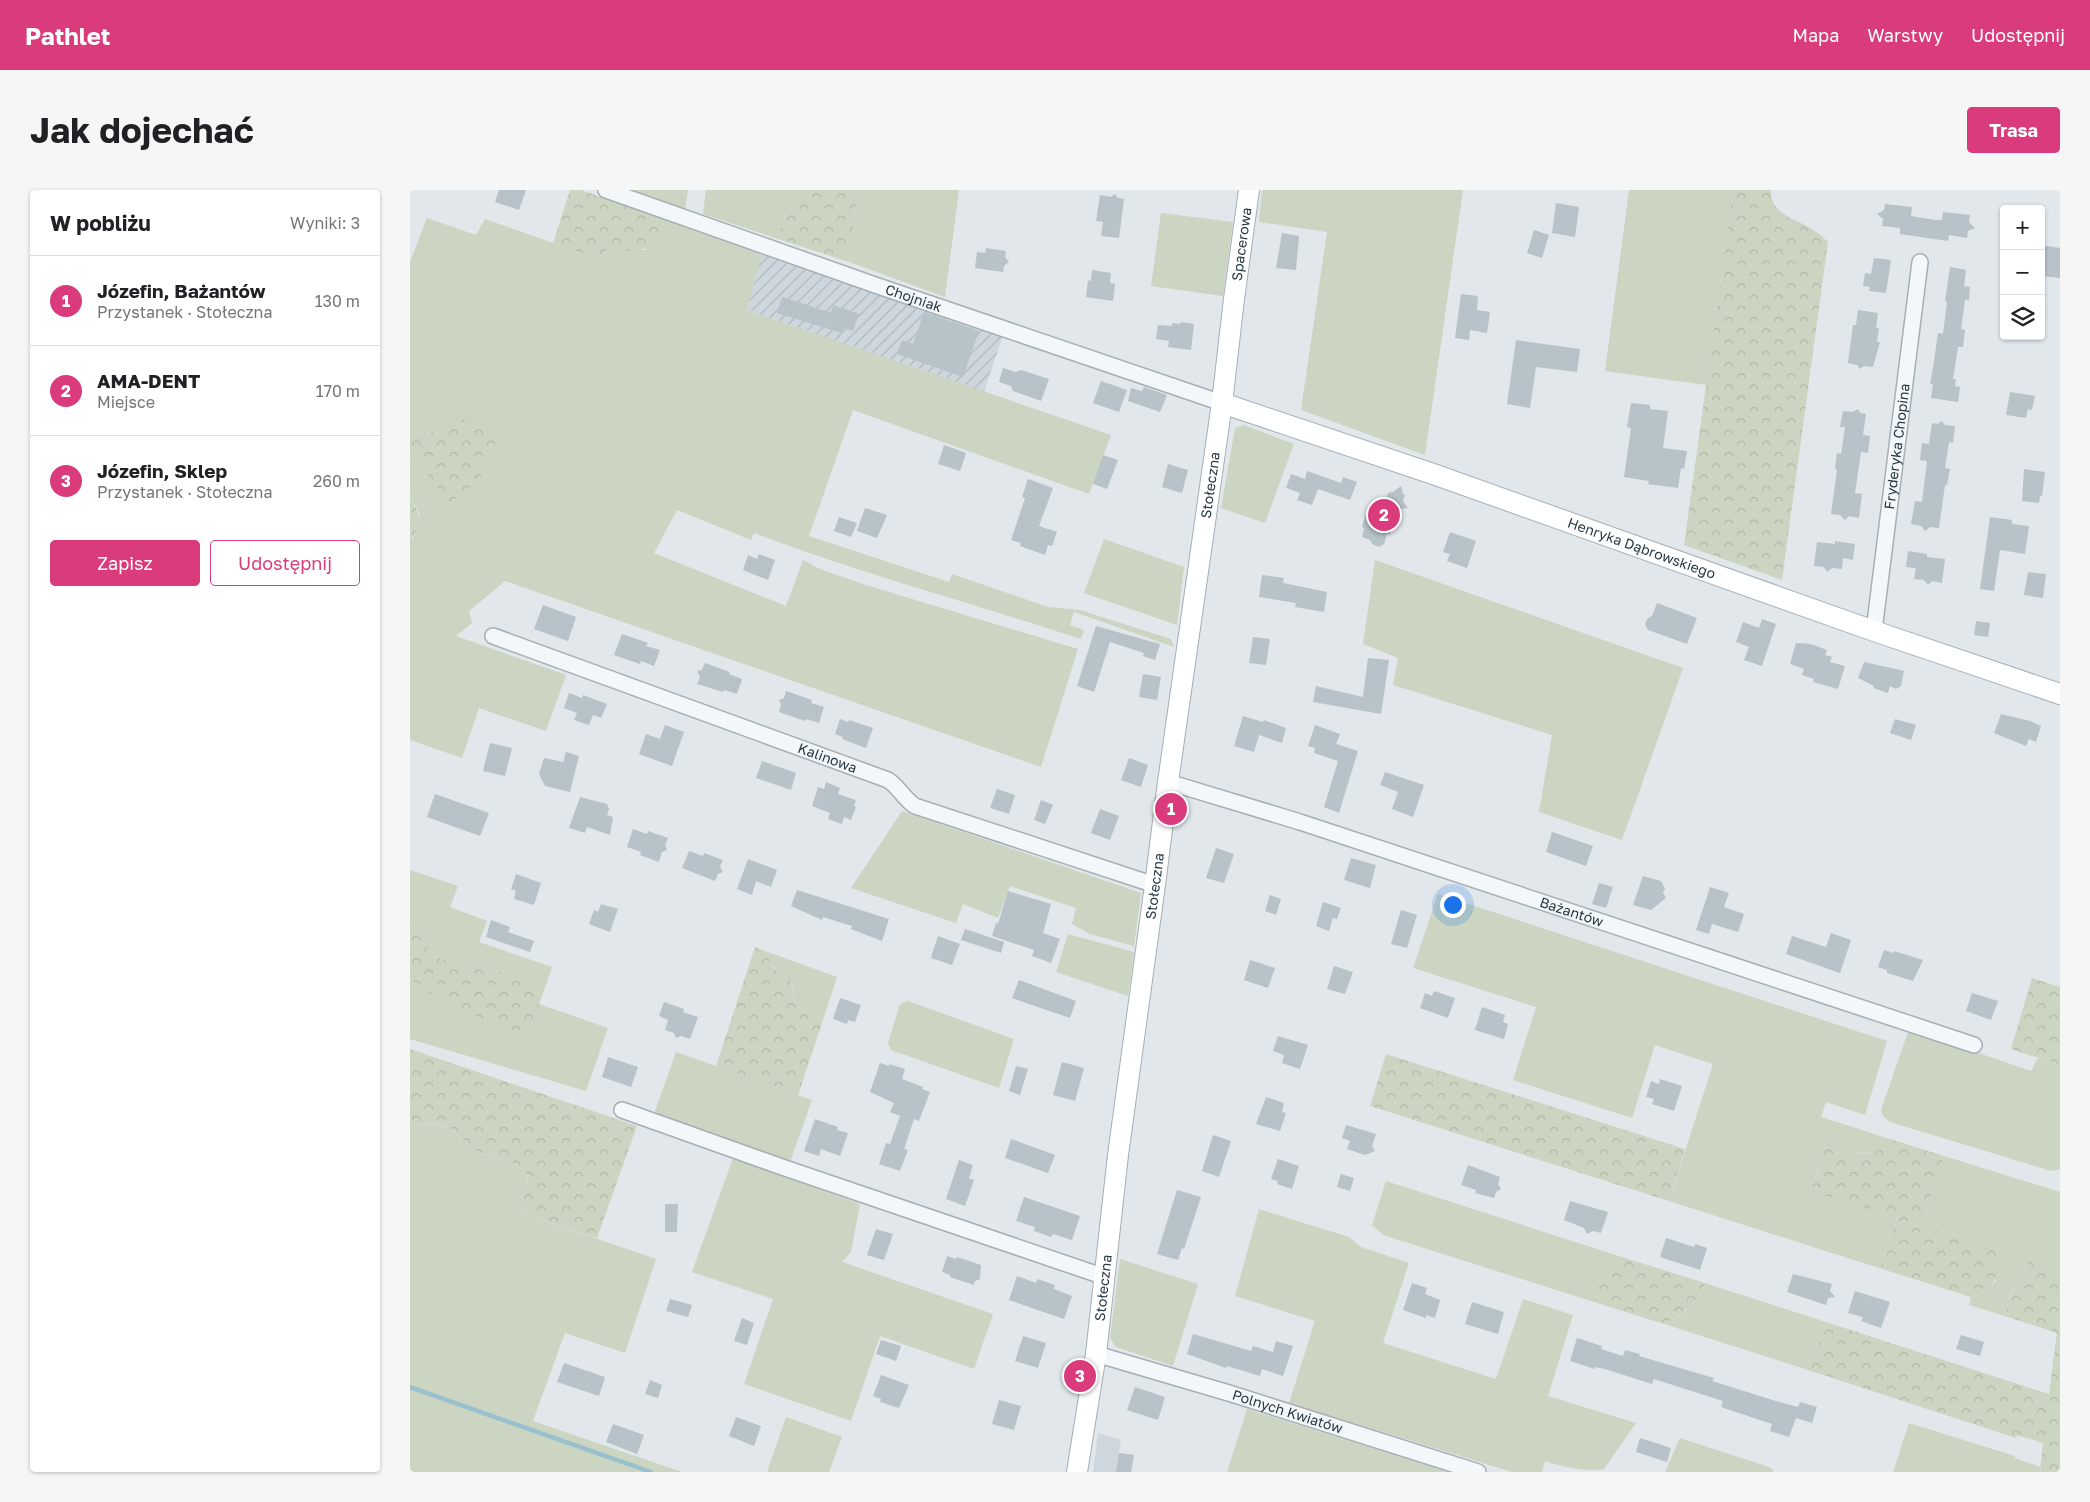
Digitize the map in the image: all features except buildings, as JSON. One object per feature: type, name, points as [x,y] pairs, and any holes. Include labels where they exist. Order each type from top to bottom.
[{"type":"street","name":"Spacerowa","points":[[1234,300],[1249,190]]},
{"type":"street","name":"Chojniak","points":[[612,191],[878,286],[1222,403]]},
{"type":"street","name":"Fryderyka Chopina","points":[[1874,631],[1920,262]]},
{"type":"street","name":"Stołeczna","points":[[1077,1472],[1096,1354],[1119,1146],[1222,403],[1234,300]]},
{"type":"street","name":"Henryka Dąbrowskiego","points":[[1222,403],[1445,479],[1874,631],[2060,694]]},
{"type":"street","name":"Kalinowa","points":[[493,636],[888,780],[897,786],[909,802],[915,806],[1155,885]]},
{"type":"street","name":"Bażantów","points":[[1168,782],[1300,822],[1974,1045]]},
{"type":"street","points":[[622,1110],[782,1168],[1105,1277]]},
{"type":"street","name":"Polnych Kwiatów","points":[[1096,1354],[1232,1394],[1478,1472]]},
{"type":"shaded area","points":[[762,253],[1003,335],[984,392],[747,310]]},
{"type":"shaded area","points":[[1098,1433],[1121,1440],[1119,1453],[1134,1455],[1131,1472],[1093,1472]]},
{"type":"green space","points":[[570,190],[581,190],[663,219],[663,231],[660,240],[654,246],[646,249],[606,250],[599,259],[553,243]]},
{"type":"green space","points":[[624,190],[688,190],[685,210]]},
{"type":"green space","points":[[706,190],[806,190],[788,212],[781,225],[778,239],[703,214]]},
{"type":"green space","points":[[806,190],[859,190],[849,262],[778,239],[781,225],[788,212]]},
{"type":"green space","points":[[859,190],[959,190],[945,297],[849,262]]},
{"type":"green space","points":[[1262,190],[1463,190],[1425,455],[1301,410],[1327,232],[1259,222]]},
{"type":"green space","points":[[1629,190],[1733,190],[1706,385],[1605,371]]},
{"type":"green space","points":[[1733,190],[1771,190],[1773,203],[1780,211],[1812,229],[1828,242],[1782,580],[1684,545]]},
{"type":"green space","points":[[1161,213],[1233,222],[1223,296],[1151,286]]},
{"type":"green space","points":[[427,218],[476,235],[485,219],[599,259],[606,250],[645,250],[664,225],[663,219],[762,253],[747,310],[1111,435],[1089,494],[853,410],[809,536],[949,582],[952,574],[1048,607],[1080,610],[1171,639],[1174,647],[1074,612],[1070,625],[1084,630],[1081,639],[876,575],[754,533],[751,540],[677,510],[654,553],[786,606],[803,560],[820,569],[866,585],[1078,649],[1041,767],[505,581],[469,611],[472,623],[456,636],[566,675],[546,731],[479,708],[462,758],[410,740],[410,541],[414,537],[420,515],[410,495],[410,459],[420,464],[430,476],[449,423],[438,432],[410,433],[410,262]]},
{"type":"green space","points":[[463,419],[500,432],[480,479],[448,504],[420,464],[410,459],[410,433],[438,432],[449,423]]},
{"type":"green space","points":[[1244,425],[1294,444],[1265,523],[1221,508],[1235,428]]},
{"type":"green space","points":[[410,495],[422,522],[410,541]]},
{"type":"green space","points":[[1104,539],[1184,567],[1177,625],[1084,593]]},
{"type":"green space","points":[[1375,560],[1683,668],[1622,840],[1539,812],[1552,735],[1393,685],[1398,658],[1363,644]]},
{"type":"green space","points":[[902,811],[1141,893],[1134,946],[1090,934],[1072,924],[1076,908],[1010,886],[998,918],[963,904],[956,923],[851,888]]},
{"type":"green space","points":[[410,870],[458,886],[450,907],[487,921],[479,942],[552,967],[542,996],[515,979],[493,969],[479,964],[439,959],[426,951],[429,937],[424,927],[410,922]]},
{"type":"green space","points":[[1438,894],[1887,1041],[1865,1115],[1826,1102],[1821,1117],[1890,1139],[1888,1149],[1846,1155],[1825,1147],[1811,1190],[1897,1218],[1879,1268],[1669,1201],[1713,1064],[1655,1045],[1632,1118],[1513,1080],[1536,1007],[1413,968]]},
{"type":"green space","points":[[410,922],[424,927],[429,937],[427,951],[433,956],[439,959],[486,966],[515,979],[542,996],[531,1025],[521,1033],[512,1032],[438,999],[410,979]]},
{"type":"green space","points":[[1068,934],[1134,952],[1128,996],[1056,972]]},
{"type":"green space","points":[[755,947],[768,952],[773,967],[778,972],[787,975],[792,984],[795,1005],[823,1020],[798,1095],[716,1066]]},
{"type":"green space","points":[[768,952],[837,977],[823,1020],[795,1005],[792,984],[789,979],[772,965]]},
{"type":"green space","points":[[2032,978],[2060,987],[2060,1065],[2011,1049]]},
{"type":"green space","points":[[410,979],[438,999],[531,1025],[539,1004],[608,1028],[586,1091],[410,1039]]},
{"type":"green space","points":[[908,1001],[1014,1039],[999,1088],[891,1050],[888,1043],[900,1004]]},
{"type":"green space","points":[[1909,1029],[2031,1071],[2038,1058],[2060,1065],[2060,1169],[2051,1171],[1890,1122],[1883,1116],[1881,1110]]},
{"type":"green space","points":[[410,1049],[637,1126],[597,1238],[520,1212],[528,1177],[523,1169],[512,1162],[474,1149],[445,1126],[432,1124],[410,1125]]},
{"type":"green space","points":[[676,1052],[812,1100],[790,1162],[654,1114]]},
{"type":"green space","points":[[1386,1054],[1685,1149],[1669,1201],[1370,1106]]},
{"type":"green space","points":[[410,1125],[442,1125],[449,1128],[478,1152],[512,1162],[523,1169],[528,1177],[520,1212],[656,1259],[625,1353],[565,1333],[533,1421],[682,1472],[410,1472]]},
{"type":"green space","points":[[1890,1139],[1944,1156],[1921,1225],[2002,1252],[2000,1266],[1991,1288],[1971,1297],[1879,1268],[1897,1218],[1811,1191],[1825,1147],[1836,1152],[1858,1154],[1888,1149]]},
{"type":"green space","points":[[1944,1156],[2060,1192],[2060,1270],[2029,1261],[2009,1297],[2005,1316],[1969,1305],[1971,1297],[1991,1288],[1996,1280],[1921,1225]]},
{"type":"green space","points":[[733,1158],[860,1204],[851,1252],[842,1262],[993,1314],[974,1369],[880,1336],[851,1421],[744,1384],[773,1299],[692,1272]]},
{"type":"green space","points":[[1386,1181],[1625,1258],[1605,1277],[1594,1302],[1383,1235],[1372,1225]]},
{"type":"green space","points":[[1259,1209],[1349,1237],[1361,1247],[1409,1263],[1383,1343],[1496,1379],[1523,1299],[1573,1315],[1548,1396],[1636,1423],[1604,1469],[1574,1468],[1545,1461],[1542,1472],[1512,1472],[1289,1403],[1315,1321],[1235,1296]]},
{"type":"green space","points":[[1625,1258],[1705,1283],[1698,1297],[1689,1308],[1678,1317],[1664,1324],[1594,1302],[1605,1277]]},
{"type":"green space","points":[[1120,1259],[1198,1284],[1173,1366],[1116,1347],[1110,1338]]},
{"type":"green space","points":[[2029,1261],[2060,1270],[2060,1472],[2040,1472],[2043,1443],[2017,1435],[2016,1438],[1805,1369],[1829,1323],[2049,1394],[2057,1333],[2005,1316],[2009,1298]]},
{"type":"green space","points":[[1705,1283],[1829,1323],[1805,1369],[1664,1324],[1678,1317],[1689,1308],[1698,1297]]},
{"type":"green space","points":[[1247,1409],[1449,1472],[1227,1472]]},
{"type":"green space","points":[[786,1417],[842,1437],[829,1472],[767,1472]]},
{"type":"green space","points":[[1909,1423],[2015,1456],[2015,1458],[2040,1467],[2040,1472],[1893,1472]]},
{"type":"green space","points":[[1680,1438],[1772,1468],[1773,1472],[1665,1472]]},
{"type":"waterway","points":[[410,1387],[651,1472]]},
{"type":"place","name":"AMA-DENT","points":[[1384,515]]},
{"type":"place","name":"Józefin, Bażantów","points":[[1171,809]]},
{"type":"place","name":"Józefin, Sklep","points":[[1080,1376]]}]
